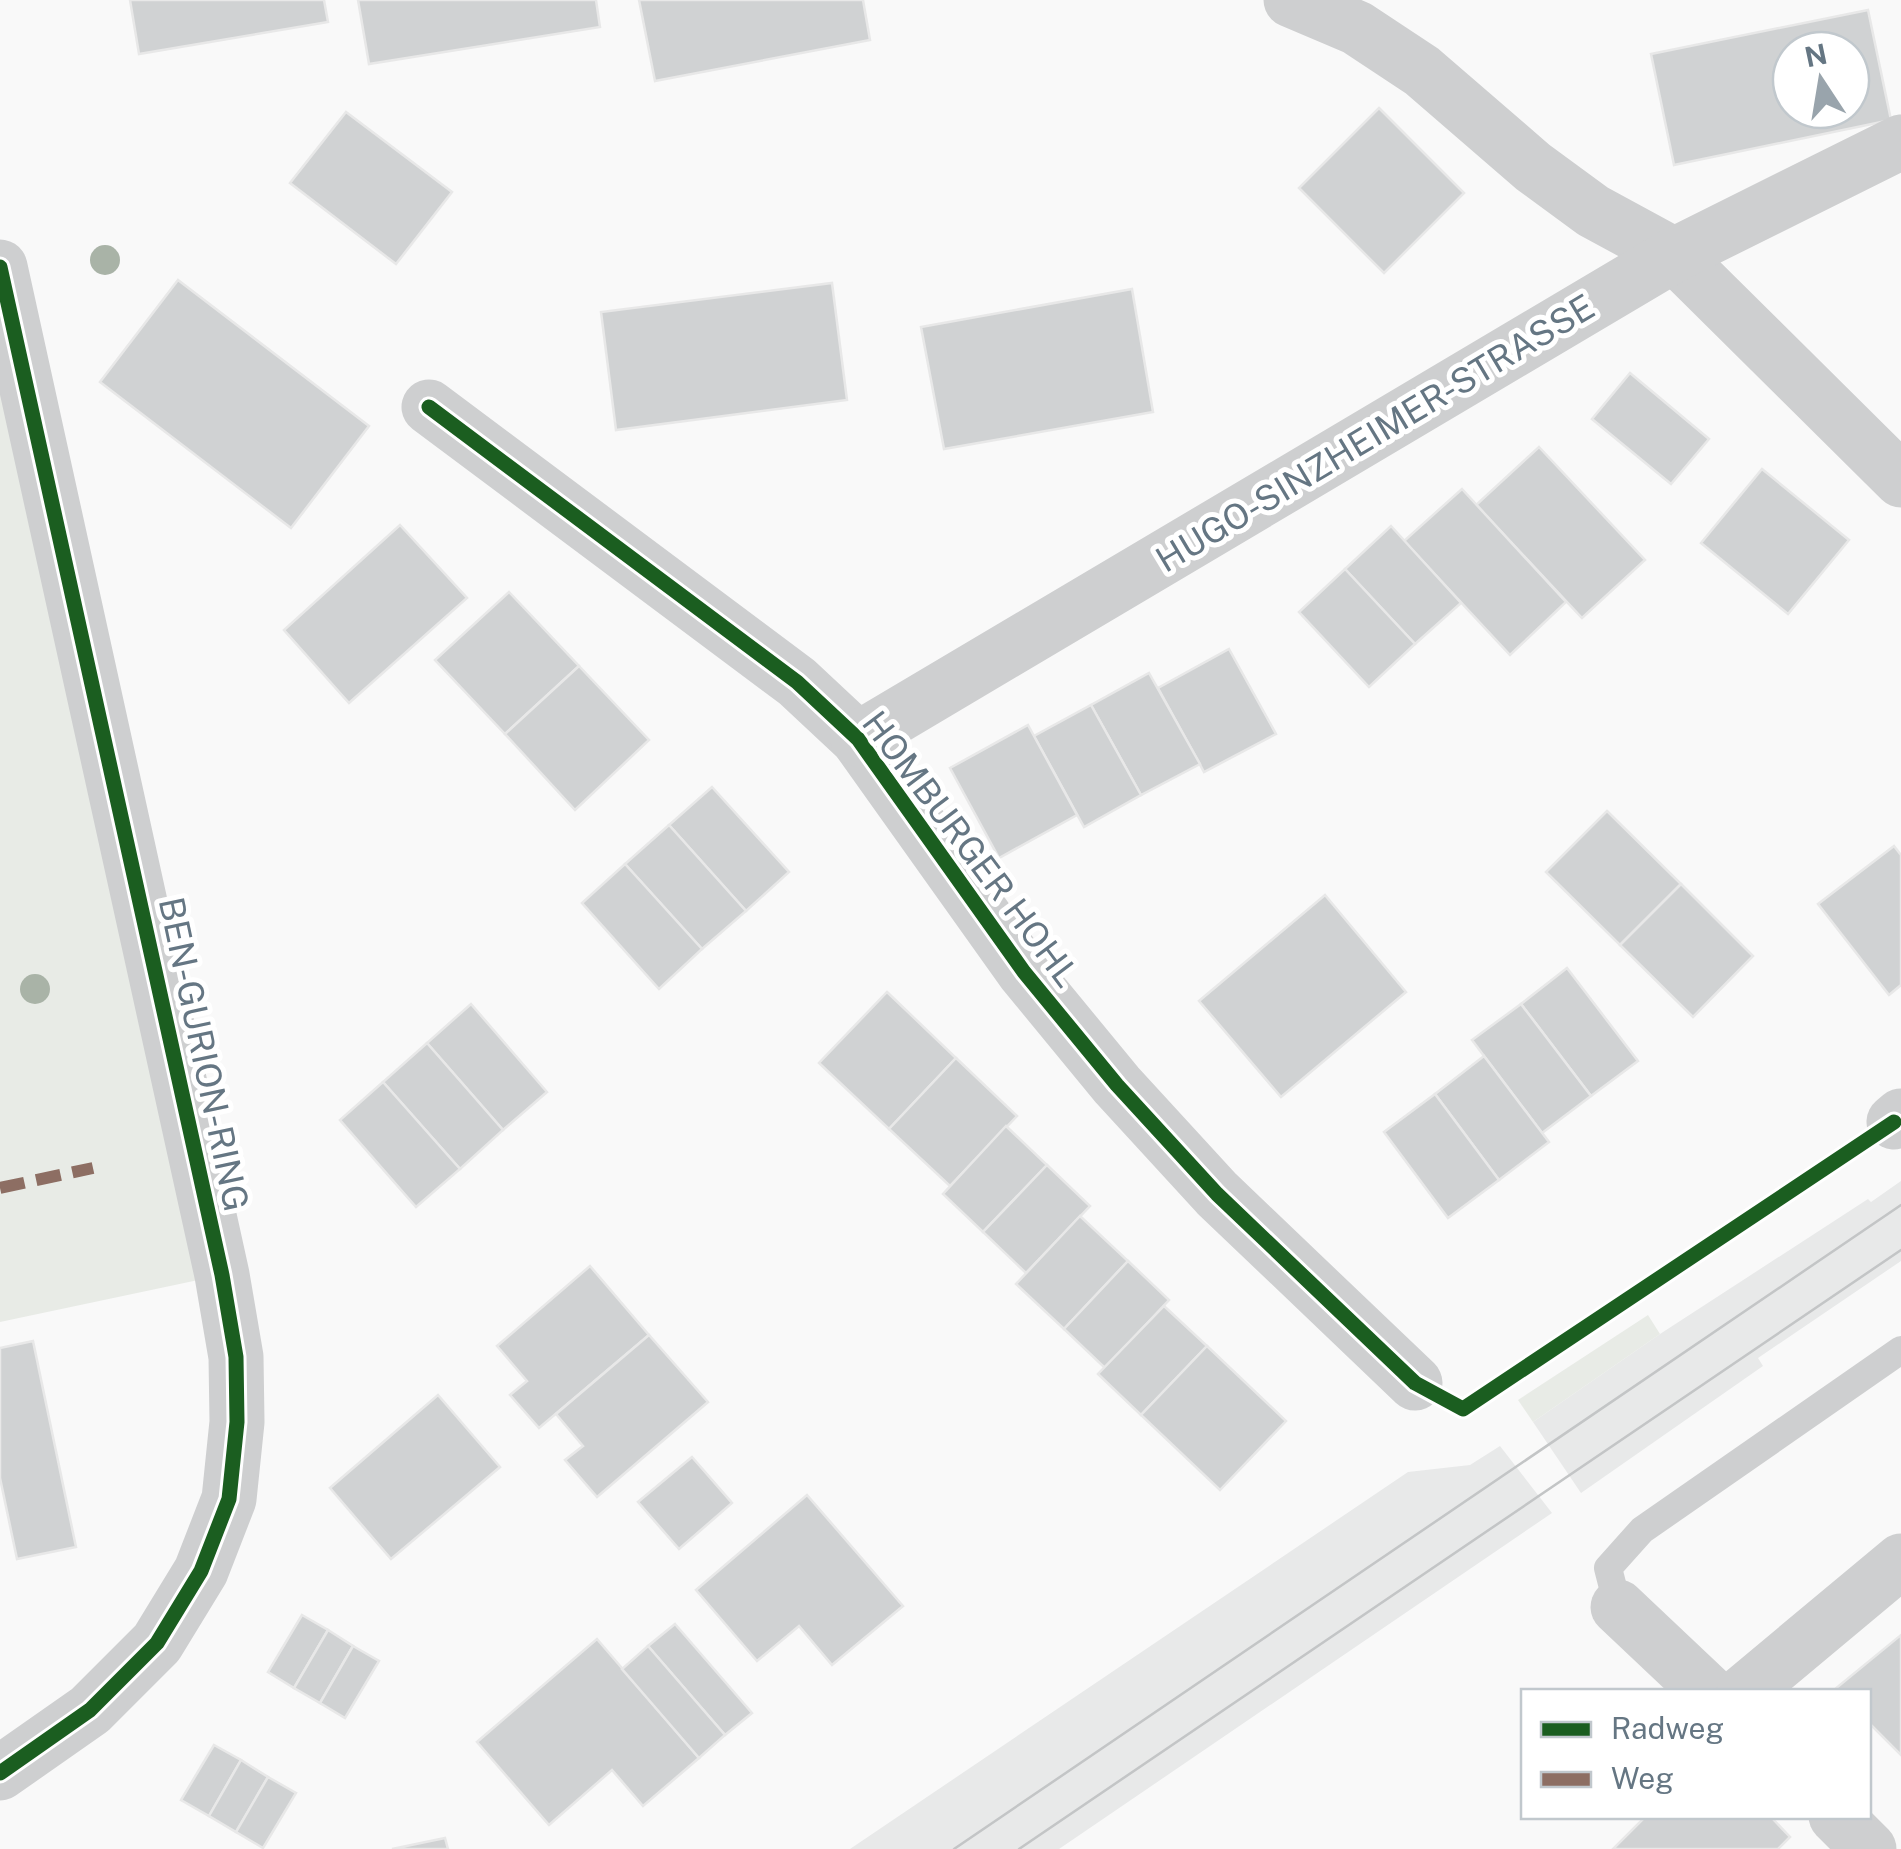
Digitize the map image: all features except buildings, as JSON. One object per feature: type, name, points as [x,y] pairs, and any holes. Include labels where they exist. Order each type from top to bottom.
[{"type":"street","points":[[1291,0],[1357,28],[1422,71],[1533,166],[1593,211],[1674,255],[1901,480]]},
{"type":"street","name":"HUGO-SINZHEIMER-STRASSE","points":[[858,739],[1674,255],[1901,142]]},
{"type":"street","name":"BEN-GURION-RING","points":[[0,267],[222,1276],[236,1357],[237,1422],[229,1499],[201,1570],[157,1643],[90,1710],[0,1772]]},
{"type":"street","name":"HOMBURGER HOHL","points":[[429,407],[797,682],[858,739],[1024,972],[1116,1085],[1217,1194],[1416,1383]]},
{"type":"street","points":[[1748,1689],[1901,1562]]},
{"type":"street","points":[[1618,1607],[1705,1689]]},
{"type":"street","points":[[1839,1819],[1869,1849]]},
{"type":"lane","points":[[1618,1607],[1608,1568],[1642,1530],[1901,1350]]},
{"type":"shaded area","points":[[0,317],[222,1275],[0,1322]]},
{"type":"shaded area","points":[[1901,1181],[1901,1261],[1758,1358],[1763,1366],[1581,1493],[1533,1422],[1660,1334]]},
{"type":"shaded area","points":[[1648,1315],[1660,1334],[1533,1422],[1518,1400]]},
{"type":"shaded area","points":[[1500,1446],[1552,1513],[1059,1849],[850,1849],[1408,1472],[1470,1465]]},
{"type":"tram line","points":[[954,1849],[1901,1205]]},
{"type":"tram line","points":[[1019,1849],[1901,1250]]},
{"type":"marked path","points":[[0,1188],[93,1168]]},
{"type":"cycle path","points":[[0,267],[222,1275],[236,1357],[237,1422],[229,1499],[201,1571],[157,1643],[90,1710],[0,1773]]},
{"type":"cycle path","points":[[429,407],[797,682],[858,739],[1024,972],[1117,1085],[1217,1194],[1415,1383],[1463,1409],[1894,1122]]}]
